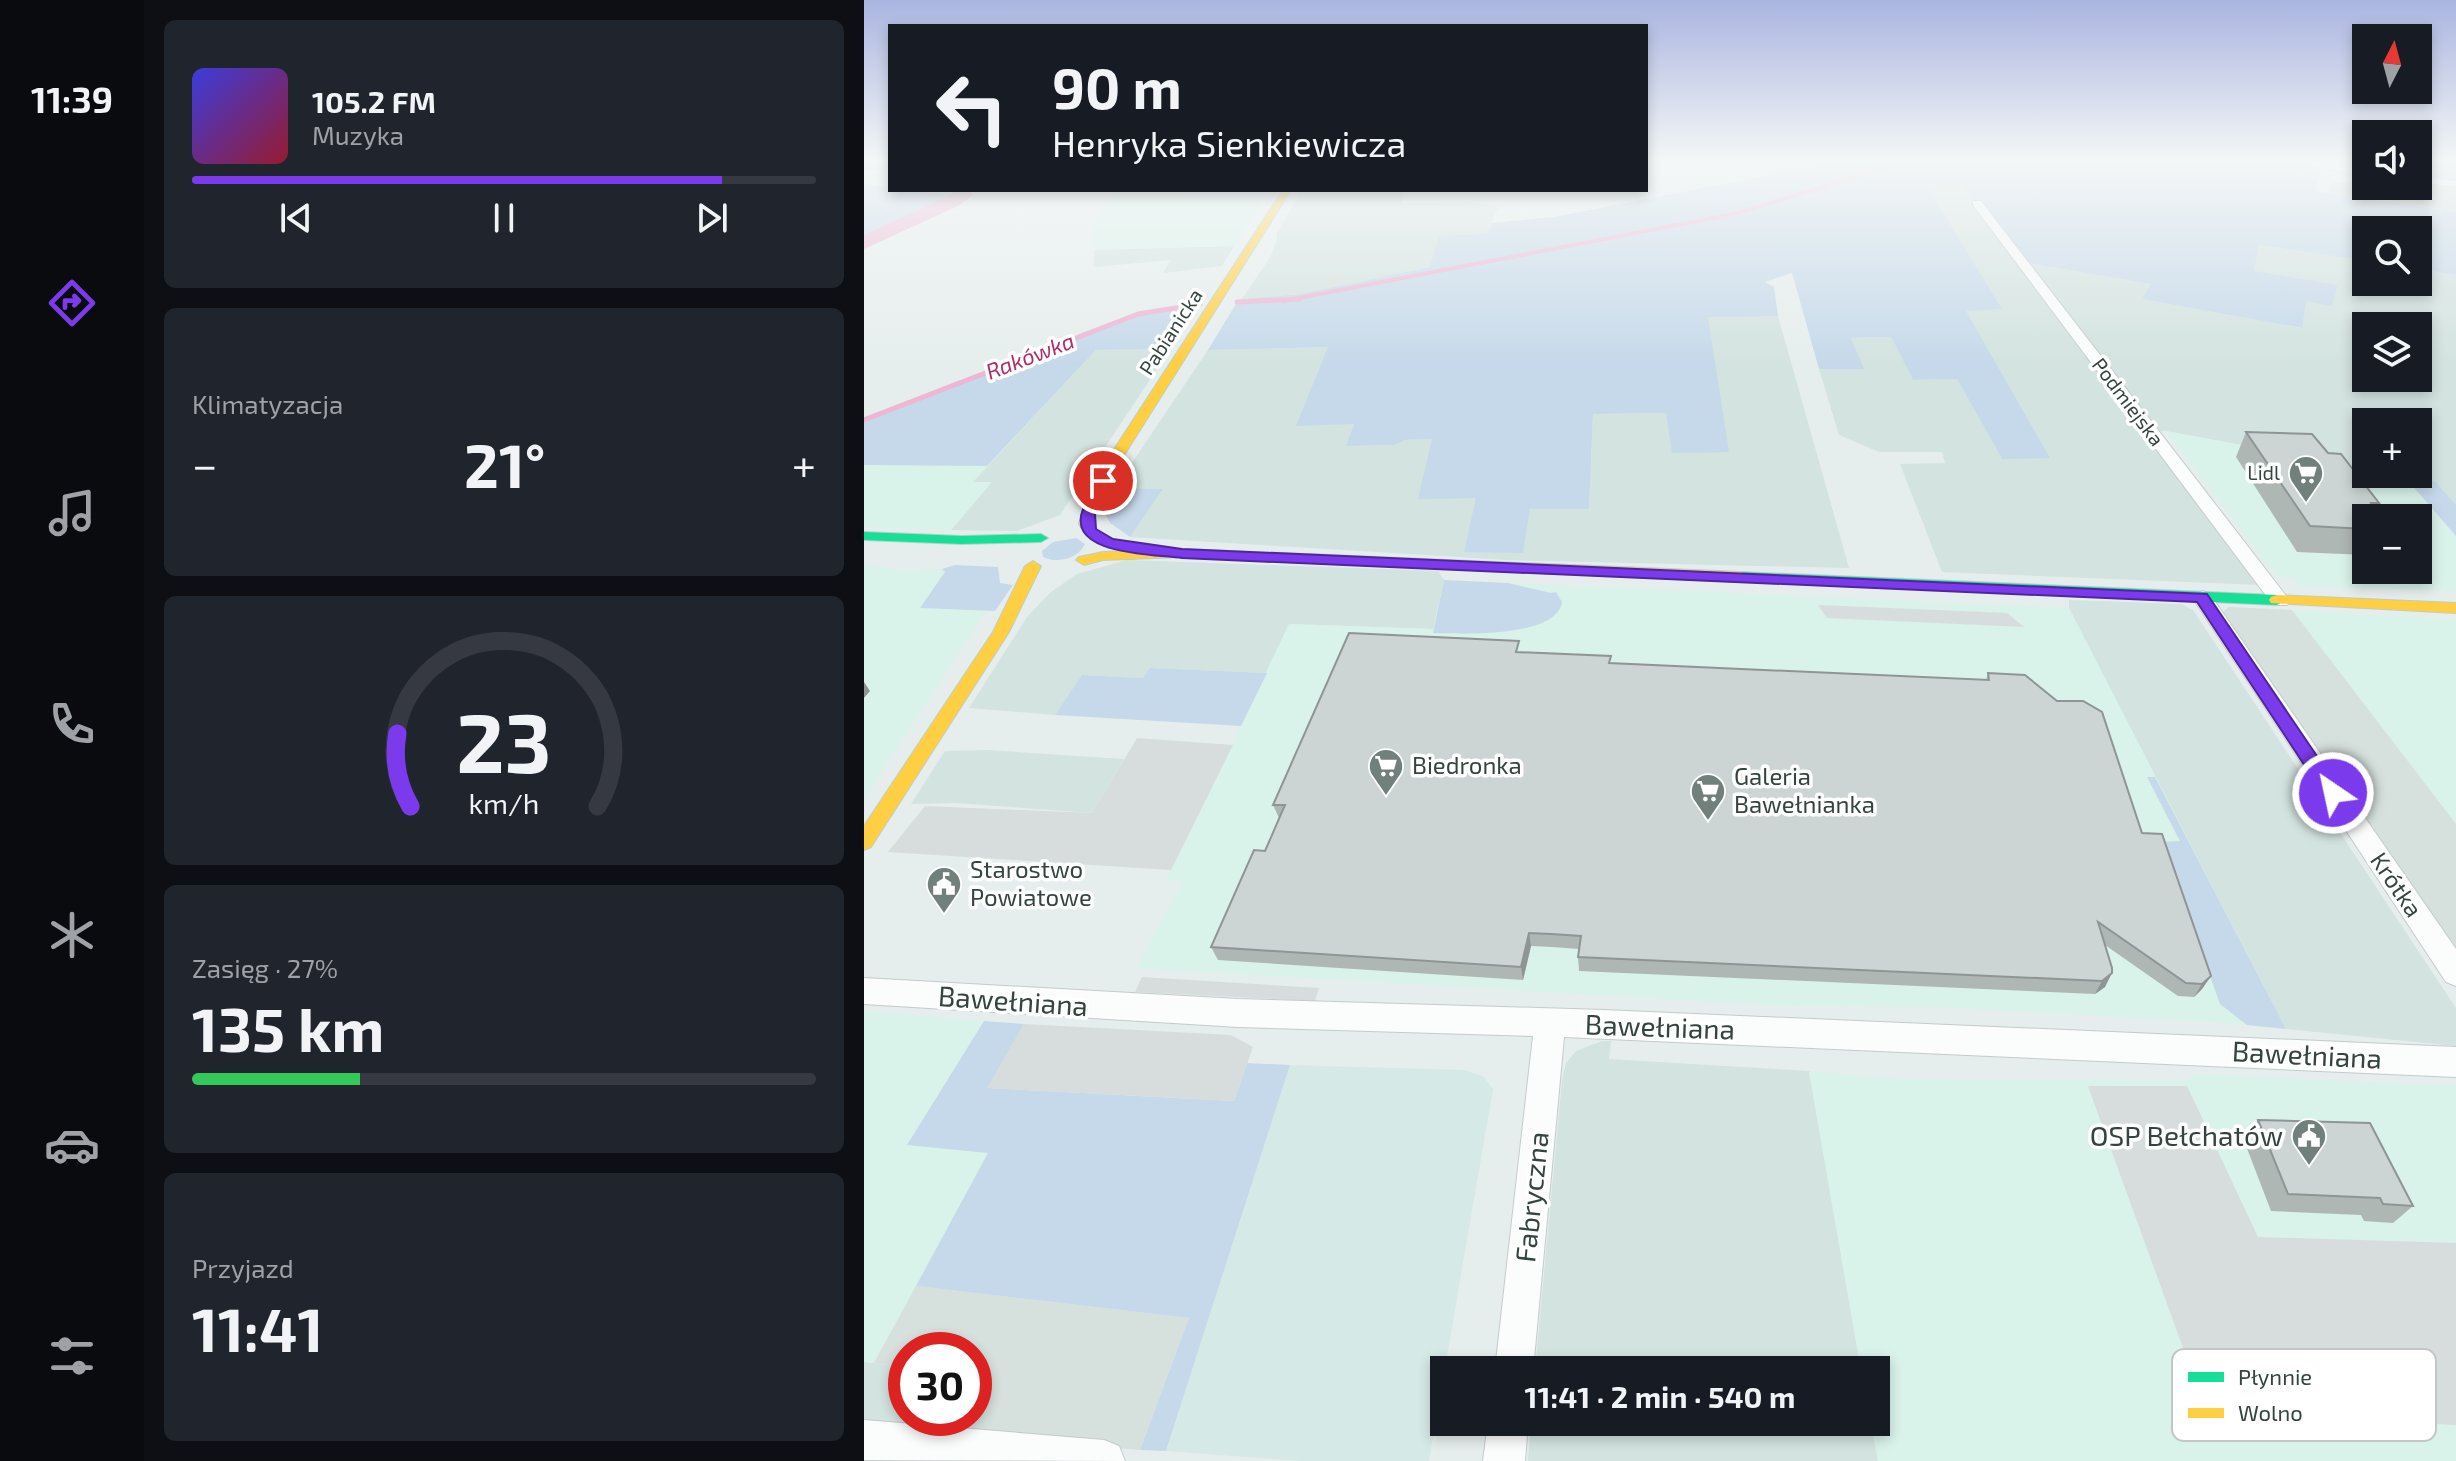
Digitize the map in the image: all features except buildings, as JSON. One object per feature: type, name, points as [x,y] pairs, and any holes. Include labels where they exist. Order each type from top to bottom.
[{"type":"main road","name":"Pabianicka","points":[[1095,536],[1086,524],[1091,504],[1116,457],[1263,227]]},
{"type":"main road","name":"Pabianicka","points":[[1051,567],[1031,545],[1058,529],[1116,457]]},
{"type":"main road","points":[[864,536],[976,540],[1058,529],[1182,553]]},
{"type":"main road","points":[[864,842],[1001,632],[1051,567],[1094,552],[1095,536]]},
{"type":"main road","points":[[864,544],[991,552],[1051,567],[1103,556],[1182,553],[2456,608]]},
{"type":"street","name":"Podmiejska","points":[[1995,227],[2280,601]]},
{"type":"street","name":"Krótka","points":[[2202,597],[2456,973]]},
{"type":"street","name":"Bawełniana","points":[[864,991],[1238,1013],[1878,1036],[2456,1062]]},
{"type":"street","name":"Fabryczna","points":[[1515,1356],[1550,1024]]},
{"type":"street","points":[[1504,1461],[1507,1436]]},
{"type":"street","points":[[864,1440],[1104,1461]]},
{"type":"shaded area","points":[[864,227],[897,227],[864,243]]},
{"type":"shaded area","points":[[1093,227],[1246,227],[1234,246],[1094,250]]},
{"type":"shaded area","points":[[1280,227],[1490,227],[1487,234],[1430,267],[1299,294],[1242,299],[1269,259]]},
{"type":"shaded area","points":[[1490,227],[1952,227],[2002,309],[1966,311],[2050,458],[2002,459],[1957,379],[1913,380],[1891,337],[1851,338],[1864,369],[1819,369],[1792,273],[1765,282],[1774,287],[1778,316],[1708,317],[1729,452],[1672,453],[1666,413],[1593,414],[1589,509],[1530,509],[1523,553],[1464,552],[1476,498],[1418,499],[1432,439],[1405,440],[1394,445],[1346,446],[1354,424],[1296,426],[1328,347],[1208,350],[1237,302],[1242,299],[1299,294],[1430,267],[1439,236],[1487,234]]},
{"type":"shaded area","points":[[1951,227],[1992,227],[2016,261],[2152,284],[2143,299],[2301,328],[2306,301],[2254,271],[2259,245],[2352,259],[2352,296],[2432,296],[2432,271],[2456,275],[2456,505],[2432,481],[2432,408],[2352,408],[2352,465],[2166,431],[2143,431],[2260,585],[1942,572],[1900,464],[1945,463],[1942,452],[1879,452],[1839,435],[1819,369],[1863,369],[1851,338],[1891,337],[1913,380],[1957,379],[2002,459],[1966,310],[2001,308]]},
{"type":"shaded area","points":[[1992,227],[2352,227],[2352,259],[2259,245],[2254,271],[2338,285],[2332,306],[2306,301],[2302,328],[2142,299],[2151,284],[2016,261]]},
{"type":"shaded area","points":[[2432,227],[2456,227],[2456,275],[2432,271]]},
{"type":"shaded area","points":[[1234,246],[1222,266],[1163,273],[1171,260],[1094,267],[1094,250]]},
{"type":"shaded area","points":[[1200,304],[1161,349],[1096,350],[987,466],[864,465],[864,420],[1138,314]]},
{"type":"shaded area","points":[[1708,316],[1778,316],[1849,568],[1507,560],[1130,537],[1163,489],[1115,488],[1208,350],[1328,347],[1354,424],[1347,446],[1393,445],[1405,440],[1433,439],[1476,498],[1530,509],[1589,509],[1593,414],[1667,413]]},
{"type":"shaded area","points":[[1161,349],[1163,360],[1060,515],[1017,531],[951,530],[991,483],[972,483],[1096,350]]},
{"type":"shaded area","points":[[2166,431],[2352,465],[2352,488],[2414,488],[2428,504],[2352,504],[2352,584],[2432,584],[2432,508],[2456,536],[2456,591],[2300,586],[2293,577],[2277,577]]},
{"type":"shaded area","points":[[864,465],[987,466],[973,482],[992,482],[951,530],[864,527]]},
{"type":"shaded area","points":[[2432,481],[2436,482],[2456,505],[2456,536],[2432,508],[2432,504],[2428,504],[2414,488],[2432,488]]},
{"type":"shaded area","points":[[1115,488],[1163,489],[1130,537],[1110,523],[1105,513]]},
{"type":"shaded area","points":[[1076,538],[1085,544],[1072,557],[1054,560],[1043,557],[1042,551],[1053,542]]},
{"type":"shaded area","points":[[1127,560],[1438,571],[1444,580],[1434,629],[1290,624],[1267,673],[1151,668],[1144,678],[1083,675],[1055,715],[969,708],[1027,617],[1051,592],[1077,574]]},
{"type":"shaded area","points":[[864,564],[897,570],[942,569],[945,572],[921,608],[986,611],[864,798]]},
{"type":"shaded area","points":[[955,565],[998,567],[1000,583],[1013,585],[995,611],[920,608],[945,572],[942,569]]},
{"type":"shaded area","name":"Galeria Bawełnianka","points":[[1444,580],[2069,608],[2284,1026],[1936,1007],[1787,1006],[1136,968],[1183,882],[1166,880],[1289,624],[1433,629]]},
{"type":"shaded area","points":[[1444,580],[1508,583],[1556,592],[1562,602],[1556,614],[1526,628],[1485,633],[1433,633]]},
{"type":"shaded area","points":[[2069,600],[2181,604],[2193,610],[2456,1008],[2456,1046],[2286,1029],[2095,661],[2069,608]]},
{"type":"shaded area","points":[[1818,605],[2007,613],[2024,627],[1827,618]]},
{"type":"shaded area","points":[[2229,607],[2292,610],[2456,824],[2456,953],[2222,612]]},
{"type":"shaded area","points":[[2292,610],[2456,619],[2456,824],[2421,781]]},
{"type":"shaded area","points":[[1150,668],[1267,673],[1241,726],[1055,715],[1082,675],[1143,678]]},
{"type":"shaded area","points":[[1137,738],[1233,745],[1171,870],[888,852],[925,806],[1092,813]]},
{"type":"shaded area","points":[[987,750],[1124,759],[1092,813],[956,803],[911,804],[945,751]]},
{"type":"shaded area","points":[[2147,777],[2155,777],[2286,1029],[2247,1025],[2220,1004],[2162,842],[2180,841]]},
{"type":"shaded area","points":[[1142,977],[1319,988],[1315,1001],[1135,992]]},
{"type":"shaded area","points":[[864,1011],[984,1021],[908,1144],[989,1152],[891,1332],[888,1332],[874,1363],[864,1362]]},
{"type":"shaded area","points":[[984,1021],[1024,1024],[988,1088],[1234,1101],[1247,1063],[1290,1065],[1166,1451],[1140,1450],[1189,1318],[916,1286],[988,1153],[907,1145]]},
{"type":"shaded area","points":[[1024,1024],[1231,1035],[1253,1047],[1234,1101],[987,1088]]},
{"type":"shaded area","points":[[1602,1041],[1611,1041],[1609,1059],[1809,1071],[1859,1356],[1536,1356],[1562,1081],[1566,1063],[1576,1051]]},
{"type":"shaded area","points":[[1290,1065],[1463,1070],[1483,1076],[1493,1089],[1447,1356],[1430,1356],[1430,1436],[1433,1436],[1429,1461],[1300,1461],[1166,1451]]},
{"type":"shaded area","points":[[1809,1071],[1900,1079],[2186,1081],[2195,1074],[2456,1086],[2456,1461],[1878,1461],[1874,1436],[1890,1436],[1890,1356],[1859,1356]]},
{"type":"shaded area","points":[[2088,1086],[2187,1086],[2258,1237],[2456,1243],[2456,1425],[2436,1424],[2436,1349],[2183,1349]]},
{"type":"shaded area","points":[[916,1286],[1189,1318],[1140,1450],[963,1436],[992,1436],[992,1332],[891,1332]]},
{"type":"shaded area","points":[[888,1337],[888,1365],[874,1363]]},
{"type":"shaded area","points":[[864,1362],[888,1365],[888,1436],[910,1436],[898,1461],[864,1461]]},
{"type":"shaded area","points":[[1530,1436],[1874,1436],[1878,1461],[1528,1461]]},
{"type":"waterway","name":"Rakówka","points":[[864,243],[898,227]]},
{"type":"waterway","points":[[1291,299],[1666,227]]},
{"type":"waterway","points":[[1237,302],[1291,299]]},
{"type":"waterway","points":[[1283,301],[1291,299]]},
{"type":"waterway","points":[[1291,299],[1300,299]]},
{"type":"waterway","name":"Rakówka","points":[[864,420],[1138,314],[1200,304]]},
{"type":"traffic: fast","points":[[864,536],[962,540],[1041,538]]},
{"type":"traffic: fast","points":[[1742,577],[2277,600]]},
{"type":"traffic: slow","points":[[1090,531],[1086,524],[1091,504],[1116,457],[1263,227]]},
{"type":"traffic: slow","points":[[1084,560],[1103,556],[1182,553],[1742,577]]},
{"type":"traffic: slow","points":[[864,842],[1001,632],[1033,566]]},
{"type":"traffic: slow","points":[[2277,600],[2456,608]]},
{"type":"place","name":"Lidl","points":[[2306,504]]},
{"type":"place","name":"Biedronka","points":[[1386,797]]},
{"type":"place","name":"Galeria Bawełnianka","points":[[1708,822]]},
{"type":"place","name":"Starostwo Powiatowe","points":[[944,915]]},
{"type":"place","name":"OSP Bełchatów","points":[[2309,1167]]},
{"type":"route","points":[[1103,481],[1091,504],[1086,524],[1099,540],[1182,553],[2202,597],[2333,793]]}]
